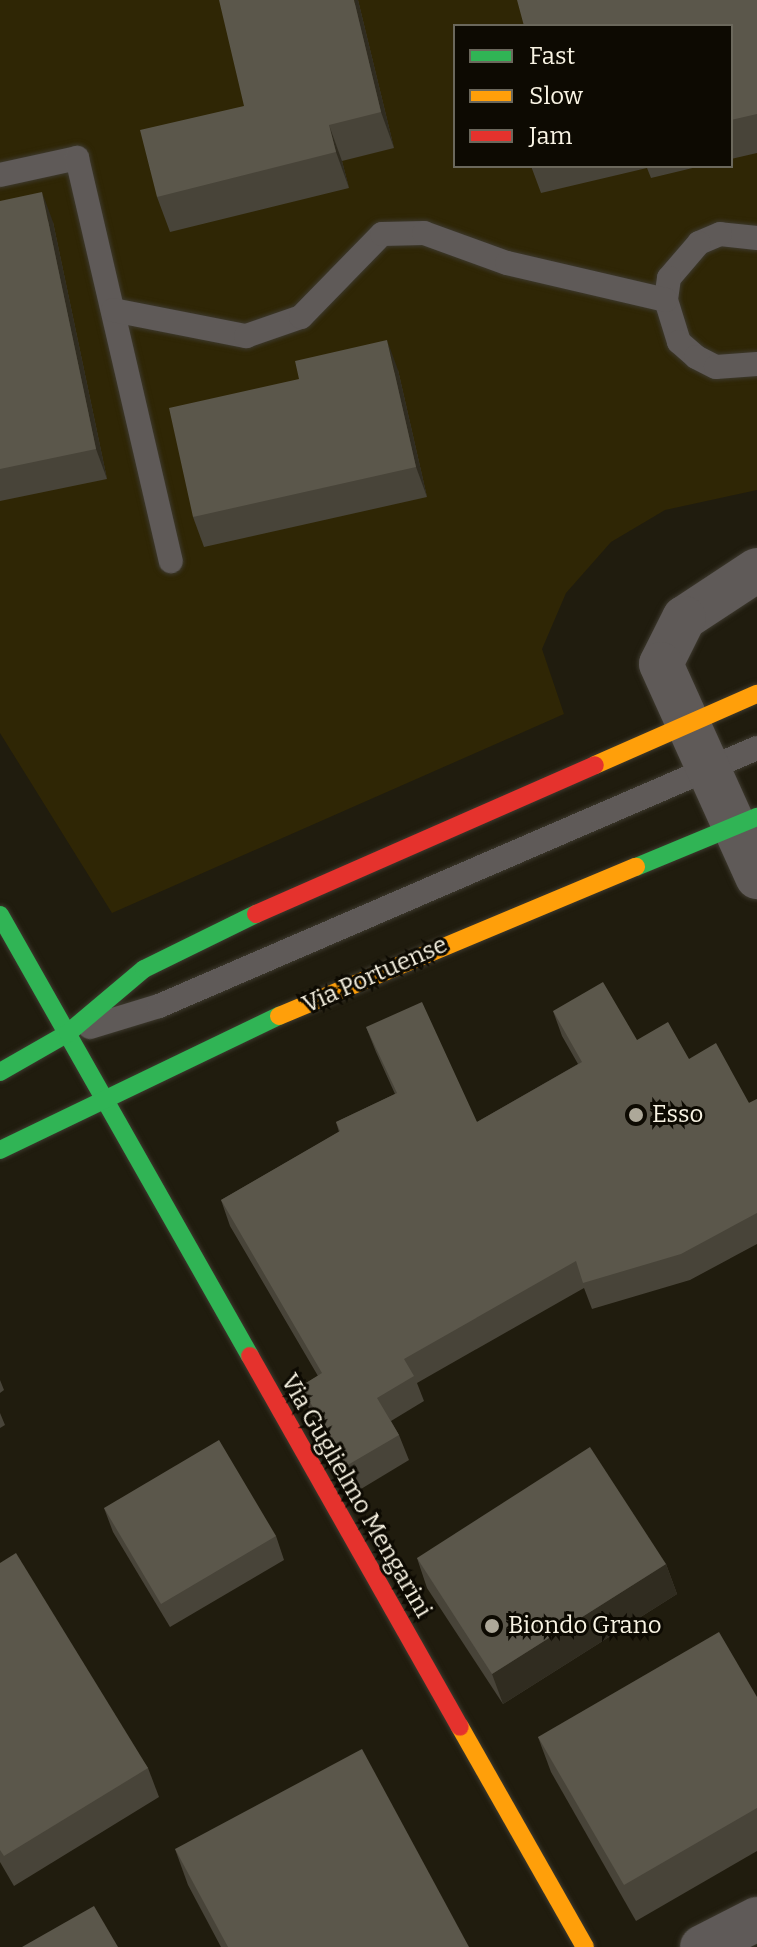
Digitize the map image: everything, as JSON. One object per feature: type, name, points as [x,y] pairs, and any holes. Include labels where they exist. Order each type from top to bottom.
[{"type":"main road","points":[[0,1072],[68,1033],[144,969],[236,923],[757,694]]},
{"type":"main road","name":"Via Portuense","points":[[0,1150],[102,1095],[744,822]]},
{"type":"main road","name":"Via Guglielmo Mengarini","points":[[0,915],[585,1947]]},
{"type":"street","points":[[757,570],[684,618],[665,646],[661,674],[705,771],[744,822],[757,877]]},
{"type":"street","points":[[702,1947],[757,1919]]},
{"type":"lane","points":[[0,175],[77,158],[171,561]]},
{"type":"lane","points":[[113,310],[246,336],[301,317],[382,234],[410,233],[666,300]]},
{"type":"lane","points":[[757,238],[720,234],[699,243],[669,278],[666,300],[679,342],[696,357],[716,367],[757,364]]},
{"type":"lane","points":[[68,1033],[159,1006],[757,748]]},
{"type":"shaded area","points":[[0,0],[757,0],[757,490],[665,510],[611,542],[566,593],[542,649],[564,714],[112,913],[0,733]]},
{"type":"building","points":[[219,0],[354,0],[381,112],[329,125],[336,152],[157,197],[140,130],[244,106]]},
{"type":"building","points":[[517,0],[757,0],[757,114],[733,120],[733,24],[523,24]]},
{"type":"building","points":[[42,192],[96,449],[0,469],[0,201]]},
{"type":"building","points":[[387,340],[416,467],[193,517],[169,408],[299,379],[295,361]]},
{"type":"building","points":[[603,982],[637,1040],[668,1022],[689,1059],[716,1043],[749,1103],[757,1099],[757,1213],[681,1254],[583,1283],[576,1261],[404,1359],[414,1376],[377,1398],[399,1435],[346,1466],[301,1386],[322,1373],[221,1200],[340,1131],[336,1122],[397,1093],[366,1027],[422,1002],[477,1122],[582,1062],[553,1011]]},
{"type":"building","points":[[219,1440],[276,1536],[161,1604],[104,1508]]},
{"type":"building","points":[[590,1447],[666,1564],[492,1674],[417,1558]]},
{"type":"building","points":[[16,1553],[148,1768],[4,1856],[0,1850],[0,1563]]},
{"type":"building","points":[[719,1632],[757,1697],[757,1808],[624,1885],[538,1737]]},
{"type":"building","points":[[362,1749],[469,1947],[228,1947],[175,1849]]},
{"type":"building","points":[[94,1906],[118,1947],[22,1947]]},
{"type":"traffic: fast","points":[[636,867],[757,817]]},
{"type":"traffic: fast","points":[[0,1072],[68,1033],[144,969],[256,914]]},
{"type":"traffic: fast","points":[[0,915],[250,1356]]},
{"type":"traffic: fast","points":[[0,1150],[279,1016]]},
{"type":"traffic: slow","points":[[595,765],[757,694]]},
{"type":"traffic: slow","points":[[279,1016],[636,867]]},
{"type":"traffic: slow","points":[[460,1727],[585,1947]]},
{"type":"traffic: jam","points":[[256,914],[595,765]]},
{"type":"traffic: jam","points":[[250,1356],[460,1727]]},
{"type":"place","name":"Esso","points":[[636,1115]]},
{"type":"place","name":"Biondo Grano","points":[[492,1626]]}]
